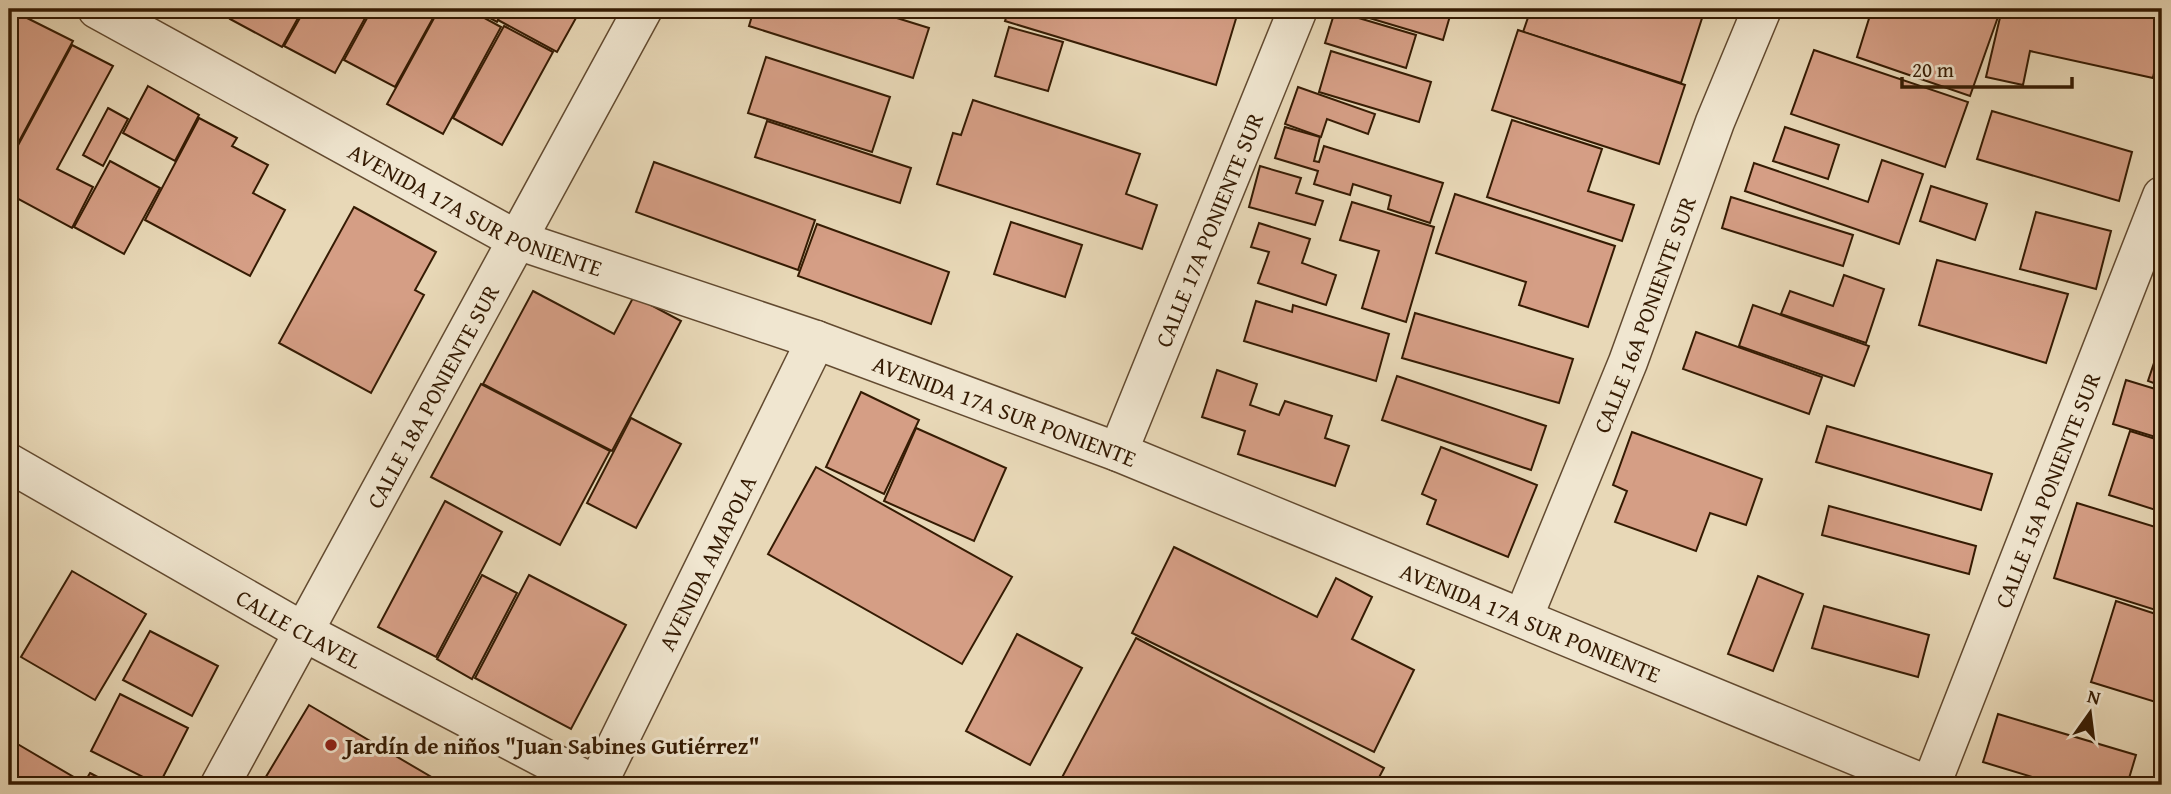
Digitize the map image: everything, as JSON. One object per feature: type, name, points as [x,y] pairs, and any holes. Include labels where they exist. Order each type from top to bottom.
[{"type":"street","name":"AVENIDA 17A SUR PONIENTE","points":[[97,9],[517,240],[816,340],[1118,452],[1929,785]]},
{"type":"street","name":"CALLE 18A PONIENTE SUR","points":[[220,785],[643,9]]},
{"type":"street","name":"CALLE 17A PONIENTE SUR","points":[[1118,452],[1298,9]]},
{"type":"street","name":"CALLE 16A PONIENTE SUR","points":[[1523,618],[1628,362],[1715,122],[1762,9]]},
{"type":"street","name":"CALLE 15A PONIENTE SUR","points":[[1929,785],[2162,196]]},
{"type":"street","name":"AVENIDA AMAPOLA","points":[[596,785],[816,340]]},
{"type":"street","name":"CALLE CLAVEL","points":[[9,463],[304,632],[596,785]]},
{"type":"building","points":[[9,9],[73,41],[9,160]]},
{"type":"building","points":[[235,9],[303,9],[282,47],[230,19]]},
{"type":"building","points":[[305,9],[370,9],[335,73],[284,46]]},
{"type":"building","points":[[372,9],[438,9],[395,87],[344,60]]},
{"type":"building","points":[[439,9],[468,9],[501,27],[443,134],[387,104]]},
{"type":"building","points":[[473,9],[504,9],[497,22]]},
{"type":"building","points":[[504,9],[581,9],[557,52],[498,20]]},
{"type":"building","points":[[754,9],[868,9],[929,28],[913,78],[749,26]]},
{"type":"building","points":[[1009,9],[1228,9],[1238,12],[1216,85],[1005,21]]},
{"type":"building","points":[[1339,9],[1452,9],[1443,40]]},
{"type":"building","points":[[1531,9],[1705,9],[1681,83],[1523,32]]},
{"type":"building","points":[[1872,9],[1974,9],[1998,17],[1970,96],[1857,57]]},
{"type":"building","points":[[2002,9],[2162,9],[2162,34],[2153,78],[2030,51],[2023,85],[1986,77]]},
{"type":"building","points":[[1335,11],[1416,35],[1406,68],[1325,43]]},
{"type":"building","points":[[504,26],[553,52],[502,145],[453,118]]},
{"type":"building","points":[[1009,27],[1063,42],[1048,91],[995,76]]},
{"type":"building","points":[[1518,30],[1685,85],[1659,164],[1492,110]]},
{"type":"building","points":[[72,45],[113,66],[57,169],[93,187],[72,228],[9,194],[9,162]]},
{"type":"building","points":[[1814,50],[1968,102],[1945,167],[1791,114]]},
{"type":"building","points":[[1331,51],[1431,82],[1419,122],[1319,92]]},
{"type":"building","points":[[766,57],[890,97],[872,152],[748,113]]},
{"type":"building","points":[[148,86],[199,115],[175,161],[123,133]]},
{"type":"building","points":[[1298,87],[1375,114],[1368,134],[1327,119],[1321,137],[1285,124]]},
{"type":"building","points":[[973,100],[1140,154],[1126,194],[1157,205],[1142,249],[937,184],[953,133],[961,135]]},
{"type":"building","points":[[108,108],[128,119],[103,166],[83,155]]},
{"type":"building","points":[[1992,111],[2132,152],[2119,201],[1977,159]]},
{"type":"building","points":[[199,118],[237,138],[232,146],[268,165],[253,193],[285,210],[250,276],[145,220]]},
{"type":"building","points":[[1512,120],[1602,149],[1588,191],[1634,205],[1622,241],[1487,197]]},
{"type":"building","points":[[767,121],[911,168],[900,203],[755,157]]},
{"type":"building","points":[[1285,127],[1320,137],[1314,161],[1319,162],[1324,146],[1443,183],[1430,223],[1388,209],[1391,196],[1353,184],[1350,195],[1314,184],[1318,171],[1275,158]]},
{"type":"building","points":[[1785,127],[1839,145],[1828,179],[1773,161]]},
{"type":"building","points":[[1882,160],[1923,174],[1899,244],[1745,191],[1754,163],[1868,202]]},
{"type":"building","points":[[110,161],[160,188],[124,254],[74,227]]},
{"type":"building","points":[[654,162],[815,220],[798,270],[636,212]]},
{"type":"building","points":[[1260,166],[1301,178],[1296,193],[1323,201],[1315,225],[1249,207]]},
{"type":"building","points":[[1931,186],[1987,204],[1975,240],[1920,221]]},
{"type":"building","points":[[1455,194],[1615,246],[1588,327],[1519,305],[1526,282],[1436,253]]},
{"type":"building","points":[[1731,197],[1853,235],[1843,266],[1722,228]]},
{"type":"building","points":[[1352,202],[1434,227],[1406,322],[1362,308],[1379,251],[1340,240]]},
{"type":"building","points":[[354,207],[436,252],[415,290],[424,295],[371,393],[279,343]]},
{"type":"building","points":[[2036,212],[2111,231],[2096,289],[2020,269]]},
{"type":"building","points":[[1011,222],[1082,245],[1065,297],[994,274]]},
{"type":"building","points":[[1259,223],[1310,239],[1302,263],[1336,275],[1326,305],[1258,283],[1269,252],[1251,247]]},
{"type":"building","points":[[817,224],[949,272],[931,324],[798,276]]},
{"type":"building","points":[[1937,260],[2068,294],[2046,363],[1919,325]]},
{"type":"building","points":[[1844,275],[1884,289],[1866,343],[1781,314],[1790,291],[1833,306]]},
{"type":"building","points":[[533,291],[614,334],[634,296],[681,321],[612,451],[483,384]]},
{"type":"building","points":[[1256,301],[1292,312],[1293,305],[1389,334],[1376,381],[1244,341]]},
{"type":"building","points":[[1753,305],[1869,346],[1854,386],[1739,346]]},
{"type":"building","points":[[1415,313],[1573,359],[1559,403],[1402,358]]},
{"type":"building","points":[[1696,332],[1822,377],[1809,414],[1683,369]]},
{"type":"building","points":[[2162,343],[2162,386],[2148,381]]},
{"type":"building","points":[[1217,370],[1257,384],[1250,405],[1279,415],[1285,401],[1332,416],[1325,438],[1349,446],[1335,486],[1238,454],[1245,431],[1202,417]]},
{"type":"building","points":[[1397,376],[1546,426],[1531,470],[1382,420]]},
{"type":"building","points":[[2126,380],[2162,391],[2162,439],[2113,424]]},
{"type":"building","points":[[481,384],[610,451],[560,545],[431,477]]},
{"type":"building","points":[[861,392],[919,420],[884,494],[826,467]]},
{"type":"building","points":[[631,418],[681,444],[636,528],[587,503]]},
{"type":"building","points":[[1827,426],[1992,474],[1981,510],[1816,462]]},
{"type":"building","points":[[916,428],[1006,468],[974,541],[884,501]]},
{"type":"building","points":[[2130,431],[2162,441],[2162,512],[2109,495]]},
{"type":"building","points":[[1632,432],[1762,479],[1746,525],[1710,513],[1696,551],[1615,522],[1627,491],[1613,485]]},
{"type":"building","points":[[1441,447],[1537,485],[1508,557],[1427,524],[1436,500],[1422,494]]},
{"type":"building","points":[[816,467],[1012,577],[962,664],[768,554]]},
{"type":"building","points":[[445,501],[502,532],[436,657],[378,627]]},
{"type":"building","points":[[2077,503],[2162,529],[2162,612],[2054,578]]},
{"type":"building","points":[[1829,506],[1976,546],[1969,574],[1822,535]]},
{"type":"building","points":[[1174,547],[1317,617],[1336,578],[1372,597],[1352,639],[1414,670],[1374,752],[1132,633]]},
{"type":"building","points":[[72,571],[146,614],[95,700],[21,657]]},
{"type":"building","points":[[482,575],[517,593],[472,679],[437,659]]},
{"type":"building","points":[[529,575],[626,625],[571,729],[475,678]]},
{"type":"building","points":[[1758,576],[1803,594],[1773,671],[1728,654]]},
{"type":"building","points":[[2116,601],[2162,616],[2162,704],[2091,682]]},
{"type":"building","points":[[1824,606],[1929,635],[1918,677],[1812,648]]},
{"type":"building","points":[[150,631],[218,666],[192,716],[123,680]]},
{"type":"building","points":[[1017,634],[1082,668],[1030,765],[966,731]]},
{"type":"building","points":[[1136,638],[1384,768],[1375,785],[1058,785]]},
{"type":"building","points":[[120,694],[188,728],[159,785],[91,751]]},
{"type":"building","name":"Jardín de niños \"Juan Sabines Gutiérrez\"","points":[[309,705],[445,785],[261,785]]},
{"type":"building","points":[[1998,714],[2136,755],[2127,785],[2059,785],[1983,762]]},
{"type":"building","points":[[9,739],[77,779],[74,785],[9,785]]},
{"type":"building","points":[[90,773],[113,785],[83,785]]},
{"type":"place","name":"Jardín de niños \"Juan Sabines Gutiérrez\"","points":[[331,745]]}]
